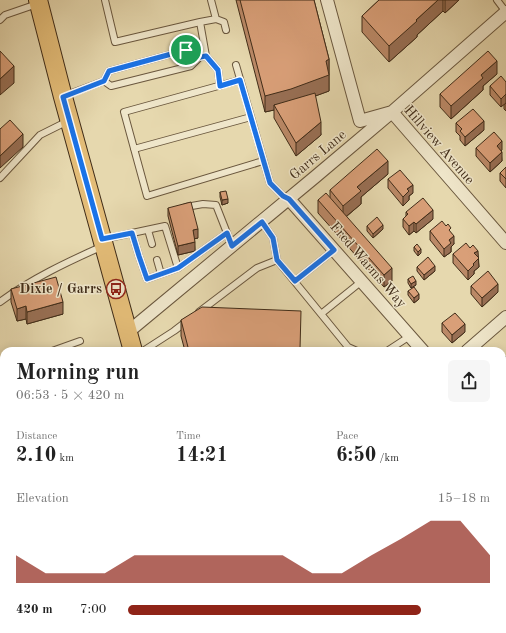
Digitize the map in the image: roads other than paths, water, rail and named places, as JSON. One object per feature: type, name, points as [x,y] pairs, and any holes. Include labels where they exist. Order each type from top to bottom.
[{"type":"main road","points":[[38,2],[132,347]]},
{"type":"street","name":"Hillview Avenue","points":[[329,2],[360,121],[392,112],[506,244]]},
{"type":"street","name":"Garrs Lane","points":[[128,332],[262,222],[392,112],[506,12]]},
{"type":"street","name":"Fred Warms Way","points":[[289,199],[420,347]]},
{"type":"street","points":[[472,347],[506,317]]},
{"type":"lane","points":[[105,0],[115,42],[216,19],[224,22],[226,30]]},
{"type":"lane","points":[[211,0],[216,19]]},
{"type":"lane","points":[[497,0],[506,12]]},
{"type":"lane","points":[[0,20],[5,15],[38,2]]},
{"type":"lane","points":[[200,22],[203,57]]},
{"type":"lane","points":[[63,97],[104,81],[109,71],[186,50],[203,57],[218,70],[220,86]]},
{"type":"lane","points":[[104,81],[111,86],[191,66],[203,57]]},
{"type":"lane","points":[[236,65],[270,183],[283,196],[289,199]]},
{"type":"lane","points":[[240,80],[124,112],[147,196],[264,161]]},
{"type":"lane","points":[[134,149],[251,118]]},
{"type":"lane","points":[[0,178],[40,135],[70,120]]},
{"type":"lane","points":[[177,209],[203,204],[216,205],[232,246]]},
{"type":"lane","points":[[262,222],[273,238],[277,260],[348,347]]},
{"type":"lane","points":[[0,302],[16,290],[73,260],[103,242],[132,233],[165,226],[178,268]]},
{"type":"lane","points":[[148,230],[152,244]]},
{"type":"lane","points":[[132,233],[147,279],[178,268],[227,233]]},
{"type":"lane","points":[[295,281],[334,250]]},
{"type":"lane","points":[[157,260],[161,274]]},
{"type":"lane","points":[[149,347],[174,331],[257,268],[277,260]]},
{"type":"lane","points":[[321,314],[362,281]]},
{"type":"lane","points":[[393,347],[410,336]]},
{"type":"lane","points":[[63,347],[80,341]]},
{"type":"place","name":"Dixie / Garrs","points":[[116,289]]}]
